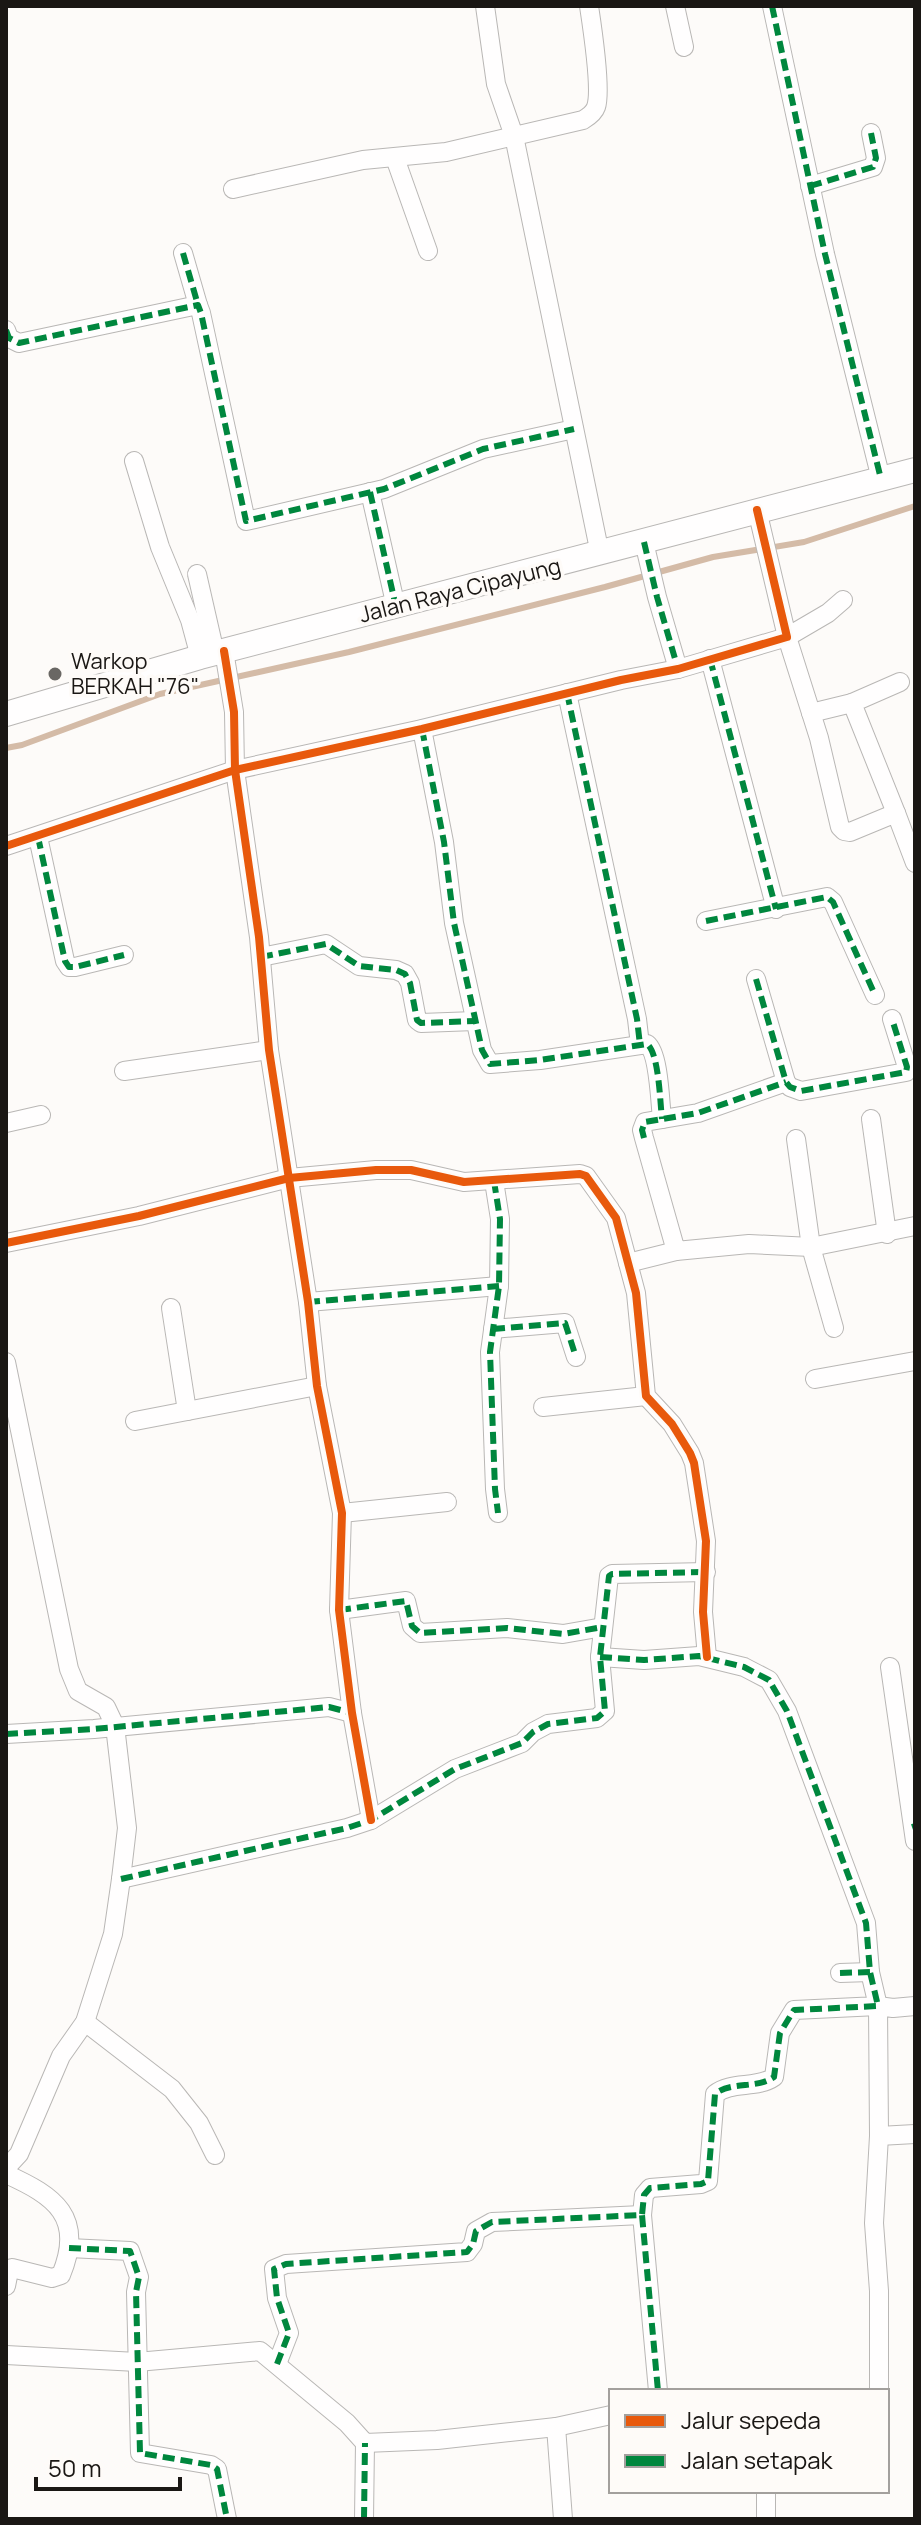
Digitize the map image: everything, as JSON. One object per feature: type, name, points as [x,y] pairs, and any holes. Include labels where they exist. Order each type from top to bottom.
[{"type":"main road","name":"Jalan Raya Cipayung","points":[[6,714],[600,554],[646,552],[915,470]]},
{"type":"street","points":[[485,6],[496,84],[514,136],[600,554]]},
{"type":"street","points":[[233,189],[363,160],[446,152],[583,120],[591,115],[597,105],[589,6]]},
{"type":"street","points":[[675,6],[684,47]]},
{"type":"street","points":[[772,6],[810,186],[881,479]]},
{"type":"street","points":[[810,186],[873,167],[876,158],[871,133]]},
{"type":"street","points":[[395,158],[428,251]]},
{"type":"street","points":[[183,253],[198,305],[246,521],[384,489],[483,449],[574,429]]},
{"type":"street","points":[[6,330],[9,338],[19,343],[198,305]]},
{"type":"street","points":[[134,461],[160,547],[190,620],[217,656]]},
{"type":"street","points":[[370,492],[396,607]]},
{"type":"street","points":[[759,517],[787,637],[811,713],[840,827],[850,832],[896,813]]},
{"type":"street","points":[[646,552],[678,669]]},
{"type":"street","points":[[197,574],[234,712],[235,770],[261,957],[269,1050],[308,1302],[317,1386],[342,1513],[339,1610],[352,1713],[371,1820]]},
{"type":"street","points":[[6,846],[235,770],[678,669],[787,637],[828,613],[843,600]]},
{"type":"street","points":[[710,659],[776,909]]},
{"type":"street","points":[[811,713],[852,703],[900,682]]},
{"type":"street","points":[[567,693],[640,1045]]},
{"type":"street","points":[[852,703],[915,863]]},
{"type":"street","points":[[422,729],[444,842],[454,923],[482,1050],[490,1064],[647,1044],[652,1048],[662,1119]]},
{"type":"street","points":[[38,837],[65,961],[69,967],[124,955]]},
{"type":"street","points":[[706,921],[827,897],[833,902],[875,995]]},
{"type":"street","points":[[261,957],[326,944],[359,966],[405,974],[410,983],[417,1020],[421,1023],[475,1021]]},
{"type":"street","points":[[756,979],[786,1082],[801,1091],[906,1072],[892,1019]]},
{"type":"street","points":[[124,1071],[269,1050]]},
{"type":"street","points":[[676,1251],[642,1130],[645,1122],[698,1113],[786,1082]]},
{"type":"street","points":[[6,1123],[41,1115]]},
{"type":"street","points":[[871,1119],[887,1234]]},
{"type":"street","points":[[796,1139],[811,1247],[834,1328]]},
{"type":"street","points":[[6,1243],[139,1216],[289,1178],[376,1170],[411,1170],[464,1182],[586,1176],[616,1218],[636,1293],[646,1396],[672,1424],[694,1463],[706,1541],[703,1612],[707,1657]]},
{"type":"street","points":[[494,1181],[500,1219],[499,1286],[490,1352],[498,1513]]},
{"type":"street","points":[[628,1263],[676,1251],[749,1244],[811,1247],[915,1226]]},
{"type":"street","points":[[308,1302],[499,1286]]},
{"type":"street","points":[[171,1308],[187,1411]]},
{"type":"street","points":[[493,1329],[565,1323],[576,1357]]},
{"type":"street","points":[[815,1379],[915,1361]]},
{"type":"street","points":[[6,1362],[69,1669],[78,1691],[106,1707],[115,1726],[127,1828],[113,1934],[85,2022],[61,2056],[19,2154],[6,2168]]},
{"type":"street","points":[[135,1421],[317,1386]]},
{"type":"street","points":[[543,1407],[646,1396]]},
{"type":"street","points":[[342,1513],[447,1502]]},
{"type":"street","points":[[121,1879],[371,1820],[455,1769],[522,1743],[548,1724],[601,1715],[605,1711],[605,1702],[600,1657],[607,1581],[612,1574],[706,1572]]},
{"type":"street","points":[[339,1610],[406,1601],[412,1626],[420,1633],[507,1628],[563,1634],[603,1627]]},
{"type":"street","points":[[600,1657],[644,1660],[707,1657],[744,1667],[769,1680],[787,1711],[866,1923],[870,1972],[878,2006],[879,2136],[874,2223],[879,2291],[879,2389]]},
{"type":"street","points":[[890,1667],[914,1831]]},
{"type":"street","points":[[6,1734],[329,1707],[352,1713]]},
{"type":"street","points":[[840,1973],[870,1972]]},
{"type":"street","points":[[658,2389],[642,2215],[644,2195],[650,2188],[708,2181],[715,2094],[721,2089],[764,2082],[774,2077],[780,2033],[794,2010],[915,2006]]},
{"type":"street","points":[[85,2022],[172,2089],[199,2123],[215,2155]]},
{"type":"street","points":[[879,2136],[915,2134]]},
{"type":"street","points":[[6,2174],[30,2185],[58,2205],[66,2219],[69,2248],[61,2275],[52,2278],[12,2268],[6,2286]]},
{"type":"street","points":[[277,2364],[289,2333],[277,2298],[274,2269],[286,2264],[467,2252],[476,2231],[492,2222],[642,2215]]},
{"type":"street","points":[[69,2248],[130,2251],[139,2277],[136,2292],[140,2453],[211,2465],[217,2469],[227,2519]]},
{"type":"street","points":[[6,2355],[137,2362],[260,2351],[347,2423],[365,2443],[364,2519]]},
{"type":"street","points":[[365,2443],[437,2440],[556,2427],[609,2415]]},
{"type":"street","points":[[556,2427],[563,2519]]},
{"type":"street","points":[[766,2493],[766,2519]]},
{"type":"waterway","points":[[6,748],[22,745],[160,694],[349,652],[713,557],[804,542],[915,506]]},
{"type":"marked path","points":[[772,6],[825,254],[881,479]]},
{"type":"marked path","points":[[810,186],[873,167],[876,158],[871,133]]},
{"type":"marked path","points":[[183,253],[198,305]]},
{"type":"marked path","points":[[6,330],[9,338],[19,343],[198,305],[246,521],[384,489],[483,449],[574,429]]},
{"type":"marked path","points":[[370,492],[396,607]]},
{"type":"marked path","points":[[644,542],[678,669]]},
{"type":"marked path","points":[[710,659],[776,909]]},
{"type":"marked path","points":[[567,693],[640,1045]]},
{"type":"marked path","points":[[422,729],[444,842],[454,923],[482,1050],[490,1064],[647,1044],[654,1057],[662,1119]]},
{"type":"marked path","points":[[38,837],[65,961],[69,967],[124,955]]},
{"type":"marked path","points":[[706,921],[827,897],[833,902],[875,995]]},
{"type":"marked path","points":[[261,957],[326,944],[359,966],[405,974],[410,983],[417,1020],[421,1023],[475,1021]]},
{"type":"marked path","points":[[756,979],[786,1082],[801,1091],[906,1072],[892,1019]]},
{"type":"marked path","points":[[644,1138],[642,1130],[645,1122],[698,1113],[786,1082]]},
{"type":"marked path","points":[[494,1181],[500,1219],[499,1286],[490,1352],[498,1513]]},
{"type":"marked path","points":[[308,1302],[499,1286]]},
{"type":"marked path","points":[[493,1329],[565,1323],[576,1357]]},
{"type":"marked path","points":[[121,1879],[371,1820],[455,1769],[522,1743],[548,1724],[597,1718],[605,1711],[600,1657],[609,1576],[706,1572]]},
{"type":"marked path","points":[[339,1610],[406,1601],[412,1626],[420,1633],[507,1628],[563,1634],[603,1627]]},
{"type":"marked path","points":[[600,1657],[644,1660],[699,1656],[744,1667],[769,1680],[787,1711],[866,1923],[870,1972],[878,2006],[794,2010],[780,2033],[774,2077],[715,2094],[708,2181],[650,2188],[644,2195],[642,2215]]},
{"type":"marked path","points":[[6,1734],[329,1707],[352,1713]]},
{"type":"marked path","points":[[840,1973],[870,1972]]},
{"type":"marked path","points":[[277,2364],[289,2333],[277,2298],[274,2269],[286,2264],[467,2252],[476,2231],[492,2222],[642,2215],[658,2389]]},
{"type":"marked path","points":[[69,2248],[130,2251],[139,2277],[136,2292],[140,2453],[211,2465],[217,2469],[227,2519]]},
{"type":"marked path","points":[[364,2519],[365,2443]]},
{"type":"cycle path","points":[[6,846],[235,770],[678,669],[787,637],[757,510]]},
{"type":"cycle path","points":[[224,651],[234,712],[235,770],[259,937],[269,1050],[308,1302],[317,1386],[342,1513],[339,1610],[352,1713],[371,1820]]},
{"type":"cycle path","points":[[6,1243],[139,1216],[289,1178],[376,1170],[411,1170],[464,1182],[586,1176],[616,1218],[636,1293],[646,1396],[672,1424],[694,1463],[706,1541],[703,1612],[707,1657]]},
{"type":"place","name":"Warkop BERKAH \"76\"","points":[[55,674]]}]
